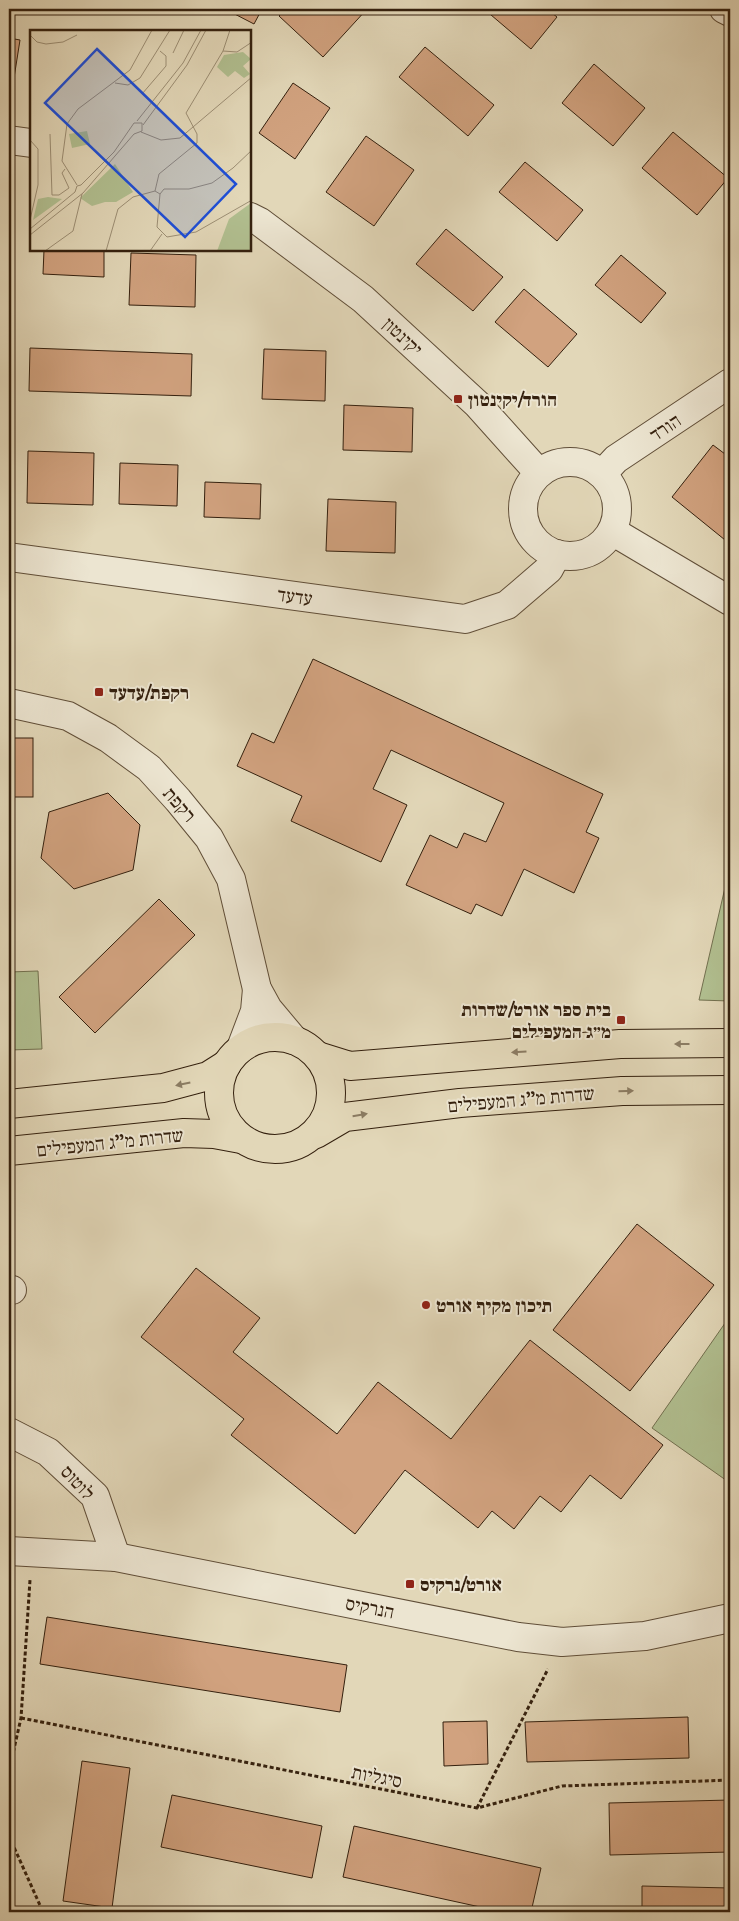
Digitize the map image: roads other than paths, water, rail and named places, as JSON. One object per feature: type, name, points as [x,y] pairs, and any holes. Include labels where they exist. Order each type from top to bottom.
[{"type":"main road","points":[[9,1104],[163,1088],[208,1076],[234,1056],[257,1040],[276,1037],[294,1040],[307,1046],[318,1056],[327,1071],[332,1087],[331,1104],[326,1120],[316,1134],[303,1143],[288,1149],[272,1150],[256,1147],[241,1139],[230,1127],[222,1112],[218,1096],[220,1079],[234,1056]]},
{"type":"main road","points":[[318,1056],[350,1066],[620,1044],[730,1043]]},
{"type":"main road","name":"שדרות מ\"ג המעפילים","points":[[316,1134],[345,1118],[460,1103],[622,1091],[730,1090]]},
{"type":"main road","name":"שדרות מ\"ג המעפילים","points":[[9,1152],[184,1133],[214,1134],[241,1139]]},
{"type":"street","points":[[724,9],[730,12]]},
{"type":"street","points":[[9,140],[30,143]]},
{"type":"street","name":"יקינטון","points":[[251,218],[260,222],[363,298],[477,404],[539,474]]},
{"type":"street","name":"הורד","points":[[602,474],[616,459],[730,383]]},
{"type":"street","points":[[571,462],[593,467],[602,474],[610,483],[617,507],[612,531],[605,541],[594,550],[570,556],[557,554],[546,549],[536,541],[528,530],[524,506],[526,494],[539,474],[560,463],[571,462]]},
{"type":"street","points":[[612,531],[730,601]]},
{"type":"street","name":"עדעד","points":[[9,557],[465,619],[507,605],[549,569],[557,554]]},
{"type":"street","name":"רקפת","points":[[9,703],[68,716],[108,738],[149,768],[178,800],[209,838],[231,879],[257,989],[268,1009],[294,1040]]},
{"type":"street","name":"רקפת","points":[[234,1056],[255,1011],[257,989]]},
{"type":"street","name":"לוטוס","points":[[9,1432],[48,1452],[95,1496],[116,1557]]},
{"type":"street","name":"הנרקיס","points":[[20,1552],[116,1557],[518,1637],[562,1642],[645,1636],[730,1618]]},
{"type":"place","name":"הורד/יקינטון","points":[[458,399]]},
{"type":"place","name":"רקפת/עדעד","points":[[99,692]]},
{"type":"place","name":"בית ספר אורט/שדרות מ״ג המעפילים","points":[[621,1020]]},
{"type":"place","name":"תיכון מקיף אורט","points":[[426,1305]]},
{"type":"place","name":"אורט/נרקיס","points":[[410,1584]]}]
